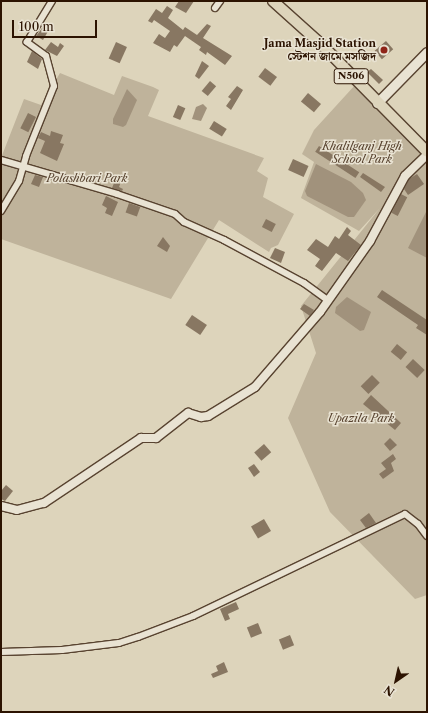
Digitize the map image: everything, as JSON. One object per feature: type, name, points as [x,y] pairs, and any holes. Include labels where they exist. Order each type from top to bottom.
[{"type":"highway","name":"N506","points":[[273,1],[323,46],[427,153]]},
{"type":"main road","points":[[377,103],[427,52]]},
{"type":"street","points":[[1,211],[25,167],[26,156],[54,86],[46,56],[27,42],[52,1]]},
{"type":"street","points":[[215,8],[220,1]]},
{"type":"street","points":[[1,506],[17,510],[44,503],[141,438],[156,438],[188,413],[201,417],[208,416],[238,400],[266,378],[370,242],[405,176],[427,153]]},
{"type":"street","points":[[1,160],[117,194],[174,214],[184,222],[224,240],[304,283],[327,300]]},
{"type":"street","points":[[1,652],[62,650],[119,643],[138,637],[193,616],[405,514],[415,521],[427,536]]},
{"type":"green space","name":"Polashbari Park","points":[[60,73],[114,95],[122,76],[153,87],[159,90],[148,116],[264,158],[257,171],[268,178],[263,197],[294,214],[278,245],[271,248],[269,252],[219,220],[171,299],[1,239],[1,158],[24,99],[41,105]]},
{"type":"green space","name":"Upazila Park","points":[[356,84],[426,147],[396,190],[427,162],[427,595],[415,599],[330,512],[288,418],[316,353],[301,306],[380,208],[359,231],[301,198],[314,162],[302,154],[314,130]]},
{"type":"shaded area","points":[[127,89],[137,100],[126,125],[123,127],[113,124],[113,119]]},
{"type":"shaded area","points":[[203,104],[207,108],[201,121],[192,119],[196,107]]},
{"type":"shaded area","points":[[316,164],[351,182],[363,193],[366,200],[354,217],[348,217],[307,196],[305,191]]},
{"type":"shaded area","points":[[427,210],[427,258],[408,248]]},
{"type":"shaded area","points":[[347,297],[371,312],[364,330],[360,331],[335,313],[336,307]]},
{"type":"building","points":[[179,1],[194,1],[186,13],[175,7]]},
{"type":"building","points":[[167,6],[173,10],[168,18],[183,30],[185,27],[197,35],[207,24],[211,26],[203,38],[232,56],[225,65],[207,52],[206,55],[199,50],[201,47],[185,36],[177,47],[174,45],[170,52],[153,43],[159,34],[165,38],[170,31],[154,20],[152,23],[148,21],[156,9],[162,13]]},
{"type":"building","points":[[46,23],[51,26],[43,40],[36,36]]},
{"type":"building","name":"Jama Masjid Station স্টেশন জামে মসজিদ","points":[[386,41],[393,49],[382,59],[375,51]]},
{"type":"building","points":[[51,42],[58,47],[60,43],[64,46],[57,56],[45,50]]},
{"type":"building","points":[[116,42],[127,47],[120,63],[109,58]]},
{"type":"building","points":[[32,51],[42,59],[38,69],[27,62]]},
{"type":"building","points":[[202,61],[209,66],[199,79],[195,76]]},
{"type":"building","points":[[265,68],[277,77],[270,86],[258,77]]},
{"type":"building","points":[[371,69],[383,80],[379,84],[367,72]]},
{"type":"building","points":[[210,81],[216,86],[208,96],[202,91]]},
{"type":"building","points":[[237,86],[243,90],[231,110],[226,106],[231,99],[228,97]]},
{"type":"building","points":[[308,93],[321,104],[314,112],[301,101]]},
{"type":"building","points":[[178,105],[185,108],[180,120],[173,117]]},
{"type":"building","points":[[28,113],[36,117],[28,132],[20,128]]},
{"type":"building","points":[[214,121],[227,129],[222,137],[209,129]]},
{"type":"building","points":[[51,131],[63,135],[60,143],[64,144],[57,161],[40,153],[45,141],[38,138],[41,132],[50,136]]},
{"type":"building","points":[[319,146],[359,172],[355,178],[315,152]]},
{"type":"building","points":[[293,159],[309,166],[304,177],[288,170]]},
{"type":"building","points":[[363,173],[385,187],[381,192],[360,177]]},
{"type":"building","points":[[417,174],[424,184],[408,195],[404,189],[409,179]]},
{"type":"building","points":[[35,175],[43,177],[39,187],[31,184]]},
{"type":"building","points":[[117,176],[122,179],[119,187],[123,189],[122,191],[112,188]]},
{"type":"building","points":[[401,194],[407,197],[398,216],[391,213]]},
{"type":"building","points":[[106,196],[118,202],[112,216],[105,213],[107,208],[102,205]]},
{"type":"building","points":[[129,203],[140,207],[137,217],[126,212]]},
{"type":"building","points":[[266,219],[276,224],[272,232],[262,227]]},
{"type":"building","points":[[347,227],[351,231],[348,235],[361,245],[348,261],[336,253],[322,271],[315,266],[320,259],[307,250],[316,239],[328,247],[335,236],[339,239]]},
{"type":"building","points":[[163,237],[170,246],[167,252],[157,246]]},
{"type":"building","points":[[275,248],[285,252],[281,263],[270,258]]},
{"type":"building","points":[[382,290],[427,320],[427,335],[416,328],[418,325],[377,297]]},
{"type":"building","points":[[304,304],[314,310],[310,316],[300,309]]},
{"type":"building","points":[[192,315],[207,325],[200,335],[185,325]]},
{"type":"building","points":[[397,344],[407,352],[401,360],[391,352]]},
{"type":"building","points":[[413,359],[425,370],[417,378],[405,367]]},
{"type":"building","points":[[372,375],[380,383],[368,394],[361,386]]},
{"type":"building","points":[[371,395],[401,423],[395,430],[363,404]]},
{"type":"building","points":[[390,438],[397,445],[390,451],[384,444]]},
{"type":"building","points":[[264,444],[271,452],[261,461],[254,453]]},
{"type":"building","points":[[393,454],[396,459],[391,463],[394,471],[383,479],[379,474],[386,469],[381,463]]},
{"type":"building","points":[[254,464],[260,472],[254,477],[248,468]]},
{"type":"building","points":[[6,485],[13,491],[5,501],[1,499],[1,491]]},
{"type":"building","points":[[369,513],[376,523],[366,528],[360,520]]},
{"type":"building","points":[[264,519],[271,531],[258,539],[251,526]]},
{"type":"building","points":[[236,602],[239,609],[228,614],[230,619],[225,621],[220,609]]},
{"type":"building","points":[[258,623],[262,633],[251,638],[247,627]]},
{"type":"building","points":[[290,635],[294,645],[283,650],[279,639]]},
{"type":"building","points":[[224,662],[228,672],[213,678],[211,674],[218,671],[216,666]]},
{"type":"place","name":"Jama Masjid Station স্টেশন জামে মসজিদ","points":[[384,50]]},
{"type":"park label","name":"Khalilganj High School Park","points":[[362,153]]}]
